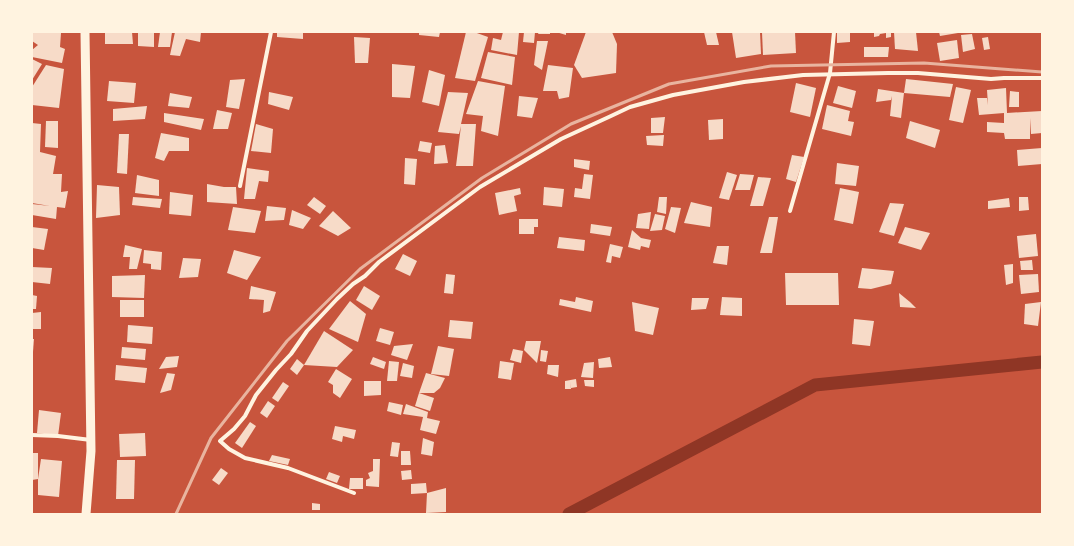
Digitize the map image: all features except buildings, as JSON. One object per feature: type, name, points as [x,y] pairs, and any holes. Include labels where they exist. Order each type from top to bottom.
[{"type":"main road","points":[[85,32],[91,440],[86,514]]},
{"type":"street","points":[[240,186],[271,32]]},
{"type":"street","points":[[790,211],[830,73],[834,32]]},
{"type":"street","points":[[354,493],[288,468],[245,458],[229,449],[220,441],[238,425],[260,390],[291,354],[307,332],[337,299],[353,284],[365,276],[379,262],[480,187],[561,139],[630,107],[693,91],[785,76],[830,73],[918,73],[991,79],[1042,78]]},
{"type":"street","points":[[32,435],[91,440]]},
{"type":"waterway","points":[[569,514],[815,385],[1042,362]]},
{"type":"railway","points":[[176,514],[211,438],[287,341],[360,269],[482,178],[571,124],[669,84],[771,66],[924,63],[1042,72]]}]
